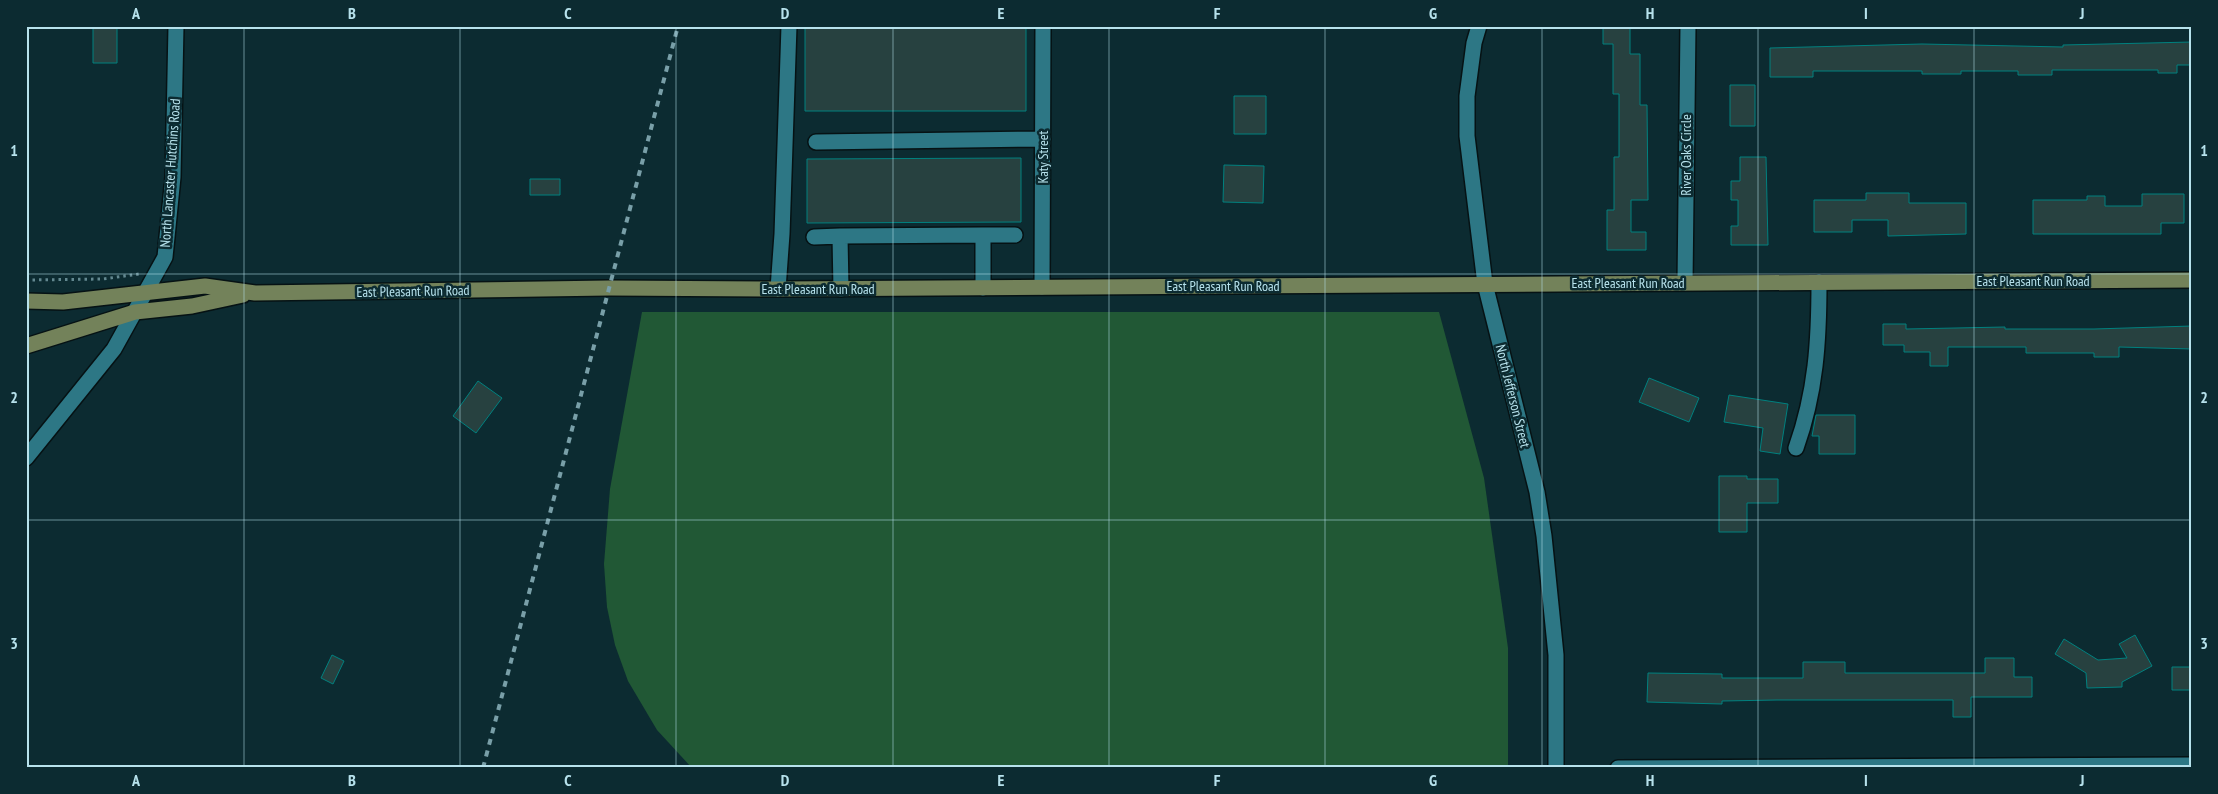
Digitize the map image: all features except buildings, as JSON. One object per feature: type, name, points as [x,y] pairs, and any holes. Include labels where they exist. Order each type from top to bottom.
[{"type":"main road","name":"East Pleasant Run Road","points":[[26,302],[63,302],[205,286],[255,293],[610,288],[841,289],[2192,280]]},
{"type":"main road","name":"East Pleasant Run Road","points":[[26,346],[135,312],[192,306],[255,293]]},
{"type":"street","name":"North Lancaster Hutchins Road","points":[[26,458],[114,349],[165,257],[173,177],[176,26]]},
{"type":"street","points":[[778,289],[782,234],[789,26]]},
{"type":"street","name":"Katy Street","points":[[1042,287],[1043,26]]},
{"type":"street","name":"North Jefferson Street","points":[[1479,26],[1474,43],[1467,96],[1467,136],[1485,284],[1537,492],[1544,536],[1556,655],[1556,768]]},
{"type":"street","name":"River Oaks Circle","points":[[1685,283],[1688,26]]},
{"type":"street","points":[[816,142],[1043,139]]},
{"type":"street","points":[[983,235],[983,288]]},
{"type":"street","points":[[814,237],[1015,235]]},
{"type":"street","points":[[840,236],[841,289]]},
{"type":"street","points":[[1796,448],[1814,381],[1819,331],[1819,282]]},
{"type":"street","points":[[1618,768],[2192,765]]},
{"type":"path","points":[[26,280],[103,279],[157,272]]},
{"type":"green space","points":[[642,312],[1439,312],[1484,478],[1508,648],[1508,768],[692,768],[657,730],[628,681],[615,645],[607,607],[604,564],[610,489]]},
{"type":"railway","points":[[483,768],[678,26]]}]
